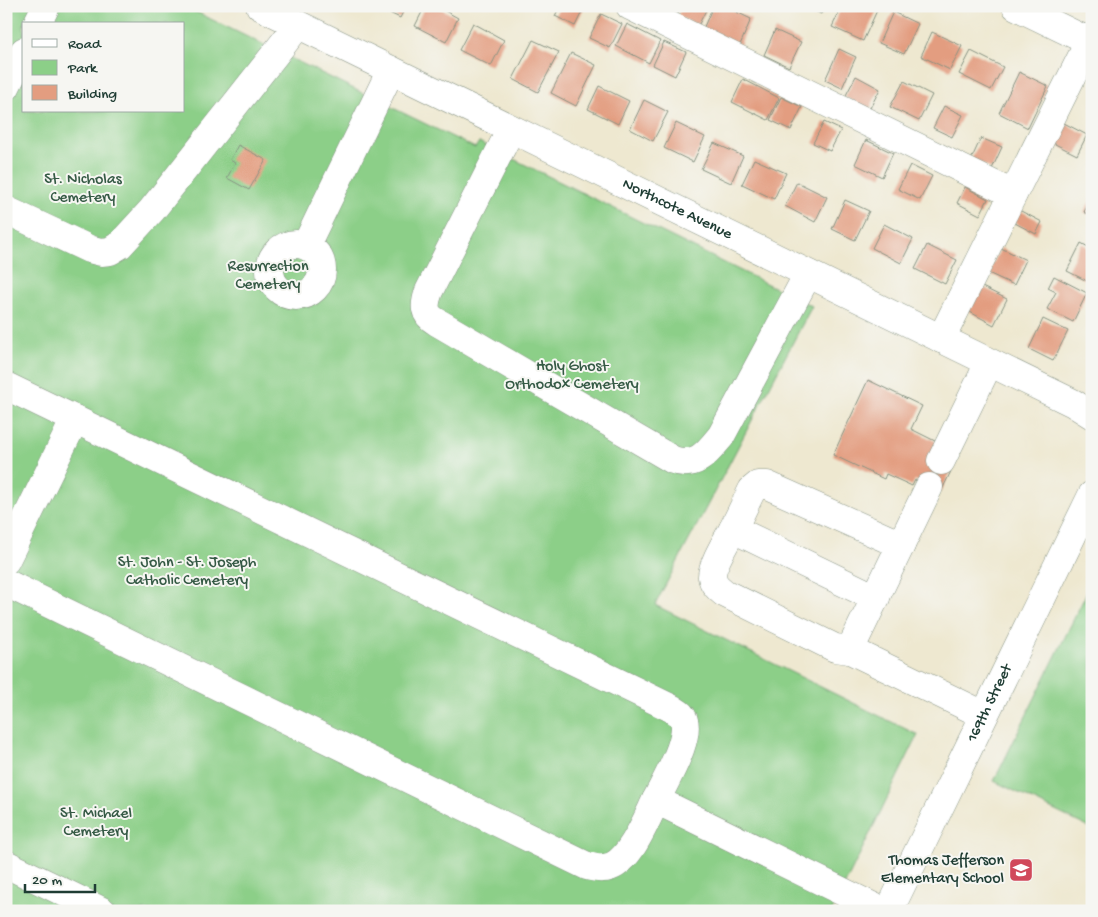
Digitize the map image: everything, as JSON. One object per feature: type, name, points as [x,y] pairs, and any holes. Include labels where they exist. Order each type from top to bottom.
[{"type":"street","points":[[38,22],[46,6]]},
{"type":"street","name":"Northcote Avenue","points":[[260,6],[1072,403],[1092,415]]},
{"type":"street","points":[[630,6],[1013,194]]},
{"type":"street","points":[[941,339],[1091,40],[1016,6]]},
{"type":"street","points":[[6,210],[89,249],[101,252],[110,251],[120,245],[152,210],[298,25]]},
{"type":"street","points":[[6,87],[22,56]]},
{"type":"street","points":[[306,245],[391,70]]},
{"type":"street","points":[[511,129],[429,291],[426,311],[430,318],[673,460],[684,464],[693,462],[702,456],[721,436],[808,274]]},
{"type":"street","points":[[941,461],[989,363]]},
{"type":"street","points":[[6,386],[671,708],[682,716],[685,727],[684,740],[628,854],[615,865],[604,869],[587,866],[6,583]]},
{"type":"street","points":[[6,560],[75,419]]},
{"type":"street","points":[[901,545],[767,485],[758,485],[752,490],[714,567],[712,577],[716,585],[724,593],[835,648],[850,650],[984,715]]},
{"type":"street","points":[[850,650],[929,487]]},
{"type":"street","name":"169th Street","points":[[889,911],[1092,495]]},
{"type":"street","points":[[733,529],[876,598]]},
{"type":"street","points":[[656,800],[882,911]]},
{"type":"street","points":[[6,864],[102,911]]},
{"type":"green space","points":[[6,6],[184,6],[475,148],[479,142],[812,306],[655,605],[918,735],[832,911],[6,911]]},
{"type":"green space","points":[[1092,582],[1092,829],[994,781]]},
{"type":"building","points":[[375,6],[406,6],[400,18]]},
{"type":"building","points":[[425,6],[436,6],[458,18],[446,42],[415,26]]},
{"type":"building","points":[[560,6],[585,6],[575,26],[555,16]]},
{"type":"building","points":[[682,6],[708,6],[698,26],[677,16]]},
{"type":"building","points":[[713,6],[724,6],[751,19],[740,45],[703,29]]},
{"type":"building","points":[[805,6],[826,6],[821,14]]},
{"type":"building","points":[[842,6],[879,6],[863,41],[832,27]]},
{"type":"building","points":[[893,12],[918,24],[904,54],[879,43]]},
{"type":"building","points":[[601,14],[622,24],[610,48],[589,38]]},
{"type":"building","points":[[473,23],[504,40],[491,66],[459,50]]},
{"type":"building","points":[[627,24],[660,41],[649,63],[616,46]]},
{"type":"building","points":[[775,30],[801,42],[789,67],[764,55]]},
{"type":"building","points":[[932,32],[962,46],[950,70],[921,56]]},
{"type":"building","points":[[533,40],[559,52],[538,92],[513,79]]},
{"type":"building","points":[[664,42],[686,52],[675,76],[653,65]]},
{"type":"building","points":[[839,49],[856,57],[842,88],[825,80]]},
{"type":"building","points":[[971,51],[1003,67],[991,90],[959,74]]},
{"type":"building","points":[[571,53],[596,65],[576,106],[551,93]]},
{"type":"building","points":[[1019,72],[1048,86],[1028,128],[999,113]]},
{"type":"building","points":[[856,76],[880,89],[869,110],[845,97]]},
{"type":"building","points":[[743,79],[779,98],[768,120],[732,102]]},
{"type":"building","points":[[904,81],[932,95],[919,121],[890,107]]},
{"type":"building","points":[[599,86],[629,101],[618,124],[588,109]]},
{"type":"building","points":[[781,97],[802,107],[791,130],[770,120]]},
{"type":"building","points":[[644,100],[668,112],[653,141],[630,129]]},
{"type":"building","points":[[944,106],[963,115],[952,137],[933,128]]},
{"type":"building","points":[[824,122],[841,130],[830,151],[813,143]]},
{"type":"building","points":[[676,123],[705,137],[693,162],[664,148]]},
{"type":"building","points":[[1064,123],[1087,135],[1077,155],[1053,143]]},
{"type":"building","points":[[981,138],[1002,147],[992,169],[971,160]]},
{"type":"building","points":[[866,140],[893,153],[882,177],[855,164]]},
{"type":"building","points":[[714,143],[743,156],[731,183],[701,169]]},
{"type":"building","points":[[238,145],[266,160],[249,190],[227,178],[235,163],[230,160]]},
{"type":"building","points":[[754,159],[786,173],[774,199],[742,184]]},
{"type":"building","points":[[910,165],[932,176],[920,200],[898,189]]},
{"type":"building","points":[[797,182],[827,197],[815,222],[785,206]]},
{"type":"building","points":[[965,187],[988,199],[980,215],[957,203]]},
{"type":"building","points":[[1092,198],[1092,216],[1084,212]]},
{"type":"building","points":[[845,200],[869,211],[855,240],[832,229]]},
{"type":"building","points":[[1019,210],[1042,222],[1036,234],[1013,222]]},
{"type":"building","points":[[884,224],[913,239],[901,263],[872,248]]},
{"type":"building","points":[[1081,243],[1092,249],[1091,283],[1067,271]]},
{"type":"building","points":[[927,245],[957,260],[945,284],[915,269]]},
{"type":"building","points":[[1001,248],[1026,260],[1014,285],[988,273]]},
{"type":"building","points":[[1054,276],[1087,293],[1073,322],[1047,309],[1056,292],[1048,288]]},
{"type":"building","points":[[980,286],[1007,299],[994,325],[968,311]]},
{"type":"building","points":[[1043,319],[1068,331],[1053,361],[1029,349]]},
{"type":"building","points":[[868,380],[922,406],[911,429],[935,441],[953,467],[941,492],[915,480],[912,486],[886,474],[884,479],[833,455]]},
{"type":"place","name":"Thomas Jefferson Elementary School","points":[[1021,870]]},
{"type":"park label","name":"St. Nicholas Cemetery","points":[[83,189]]},
{"type":"park label","name":"Resurrection Cemetery","points":[[268,276]]},
{"type":"park label","name":"Holy Ghost Orthodox Cemetery","points":[[572,376]]},
{"type":"park label","name":"St. John - St. Joseph Catholic Cemetery","points":[[187,572]]},
{"type":"park label","name":"St. Michael Cemetery","points":[[96,823]]}]
